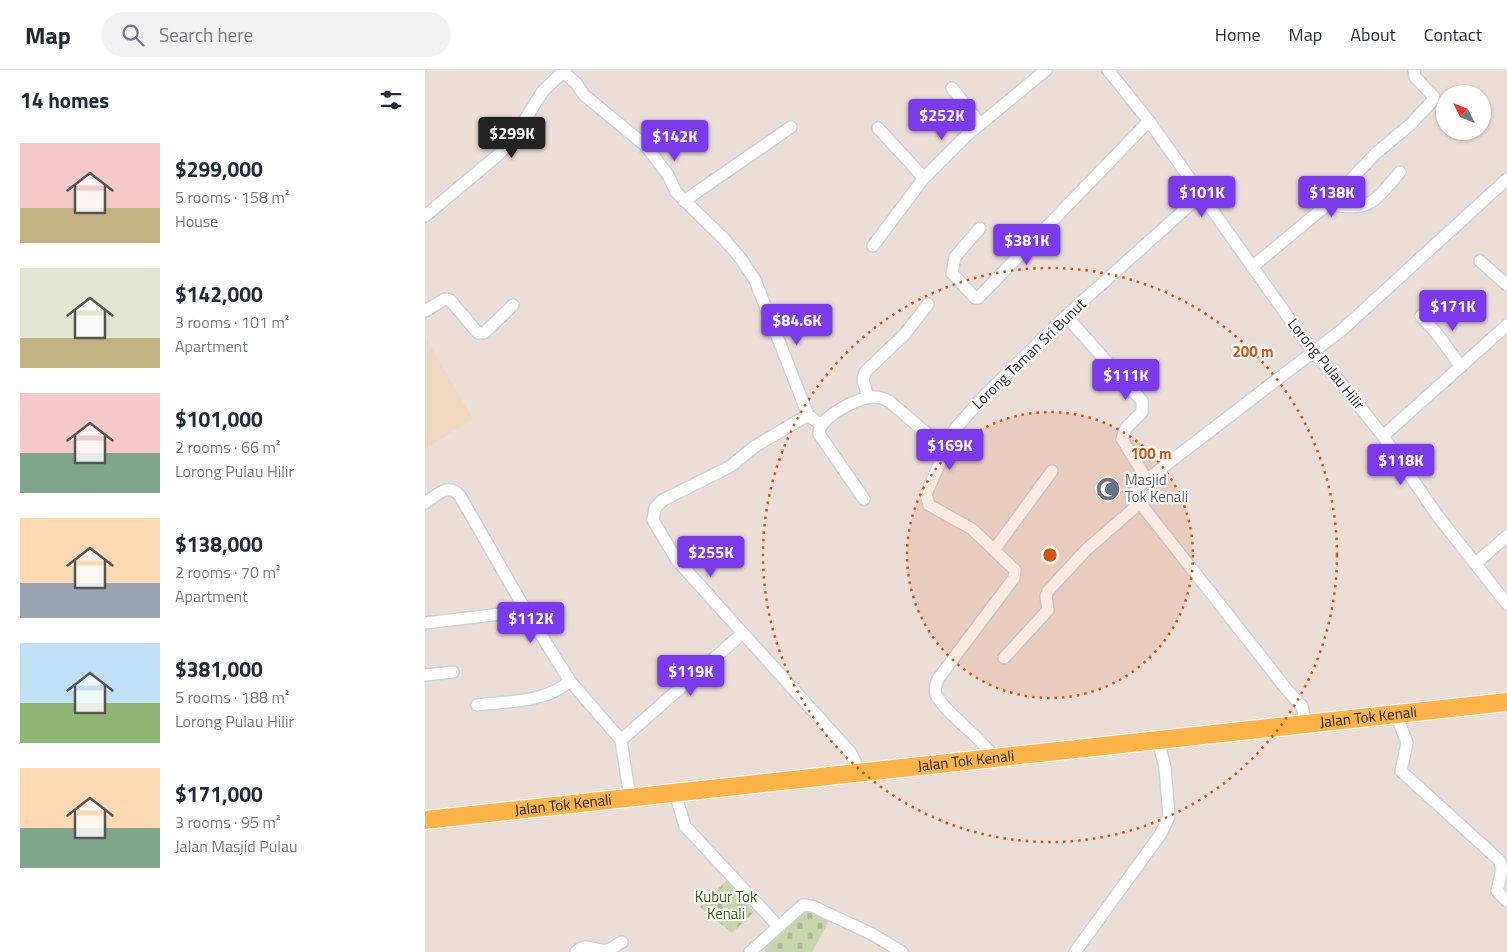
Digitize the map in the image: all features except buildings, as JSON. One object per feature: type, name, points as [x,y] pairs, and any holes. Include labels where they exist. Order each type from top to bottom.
[{"type":"main road","name":"Jalan Tok Kenali","points":[[425,820],[1507,702]]},
{"type":"street","points":[[873,246],[924,178],[981,124],[1046,70]]},
{"type":"street","name":"Lorong Pulau Hilir","points":[[1108,70],[1149,121],[1313,352],[1337,378],[1383,436],[1437,515],[1507,604]]},
{"type":"street","points":[[1252,267],[1329,204],[1371,158],[1411,124],[1433,100],[1434,97],[1415,77],[1414,70]]},
{"type":"street","points":[[425,216],[498,155],[517,134],[543,91],[564,71],[576,83],[584,95],[646,146],[684,201],[725,240],[755,280],[808,415],[820,424]]},
{"type":"street","points":[[952,88],[981,124]]},
{"type":"street","points":[[980,228],[955,257],[952,273],[975,298],[978,298],[1149,121]]},
{"type":"street","points":[[684,201],[791,127]]},
{"type":"street","points":[[878,128],[924,178]]},
{"type":"street","points":[[1329,204],[1347,208],[1369,204],[1380,195],[1400,172]]},
{"type":"street","points":[[1306,724],[1302,706],[1287,691],[1140,503],[1135,493],[1139,486],[1343,329],[1507,179]]},
{"type":"street","name":"Lorong Taman Sri Bunut","points":[[994,758],[986,746],[941,702],[935,690],[938,679],[1016,576],[1014,568],[967,526],[932,507],[926,501],[926,494],[951,434],[985,395],[1066,316],[1202,194]]},
{"type":"street","points":[[1480,261],[1507,285]]},
{"type":"street","points":[[425,311],[445,298],[450,300],[478,333],[484,333],[513,304]]},
{"type":"street","points":[[868,397],[863,380],[865,372],[905,334],[928,304]]},
{"type":"street","points":[[1066,316],[1142,401],[1142,412],[1126,428],[1122,439],[1147,480]]},
{"type":"street","points":[[1421,316],[1438,335],[1461,367]]},
{"type":"street","points":[[1383,436],[1507,326]]},
{"type":"street","points":[[863,500],[819,434],[820,424],[829,416],[868,397],[880,397],[890,402],[945,448]]},
{"type":"street","points":[[808,415],[778,431],[731,466],[663,500],[655,508],[653,514],[655,527],[676,560],[850,752],[855,761],[856,773]]},
{"type":"street","points":[[994,550],[1052,471]]},
{"type":"street","points":[[425,503],[447,489],[457,492],[526,611],[571,681],[621,740],[630,798]]},
{"type":"street","points":[[1004,658],[1048,610],[1046,596],[1048,591],[1086,550],[1140,503]]},
{"type":"street","points":[[1475,564],[1507,536]]},
{"type":"street","points":[[425,623],[526,611]]},
{"type":"street","points":[[621,740],[743,633]]},
{"type":"street","points":[[425,675],[453,672]]},
{"type":"street","points":[[477,705],[536,698],[555,692],[571,681]]},
{"type":"street","points":[[1396,714],[1407,743],[1401,770],[1499,860],[1502,869],[1497,891],[1507,902]]},
{"type":"street","points":[[1075,952],[1160,835],[1169,817],[1165,767],[1158,740]]},
{"type":"street","points":[[675,793],[685,826],[778,926]]},
{"type":"street","points":[[750,952],[803,905],[812,906],[872,934],[903,952]]},
{"type":"street","points":[[576,952],[580,947],[587,946],[604,951],[622,942]]},
{"type":"shaded area","points":[[425,337],[473,419],[425,449]]},
{"type":"green space","name":"Kubur Tok Kenali","points":[[727,880],[754,912],[732,933],[700,907]]},
{"type":"green space","name":"Kubur Tok Kenali","points":[[806,911],[829,921],[812,952],[766,952],[764,950],[794,916]]},
{"type":"place","name":"Masjid Tok Kenali","points":[[1108,489]]}]
